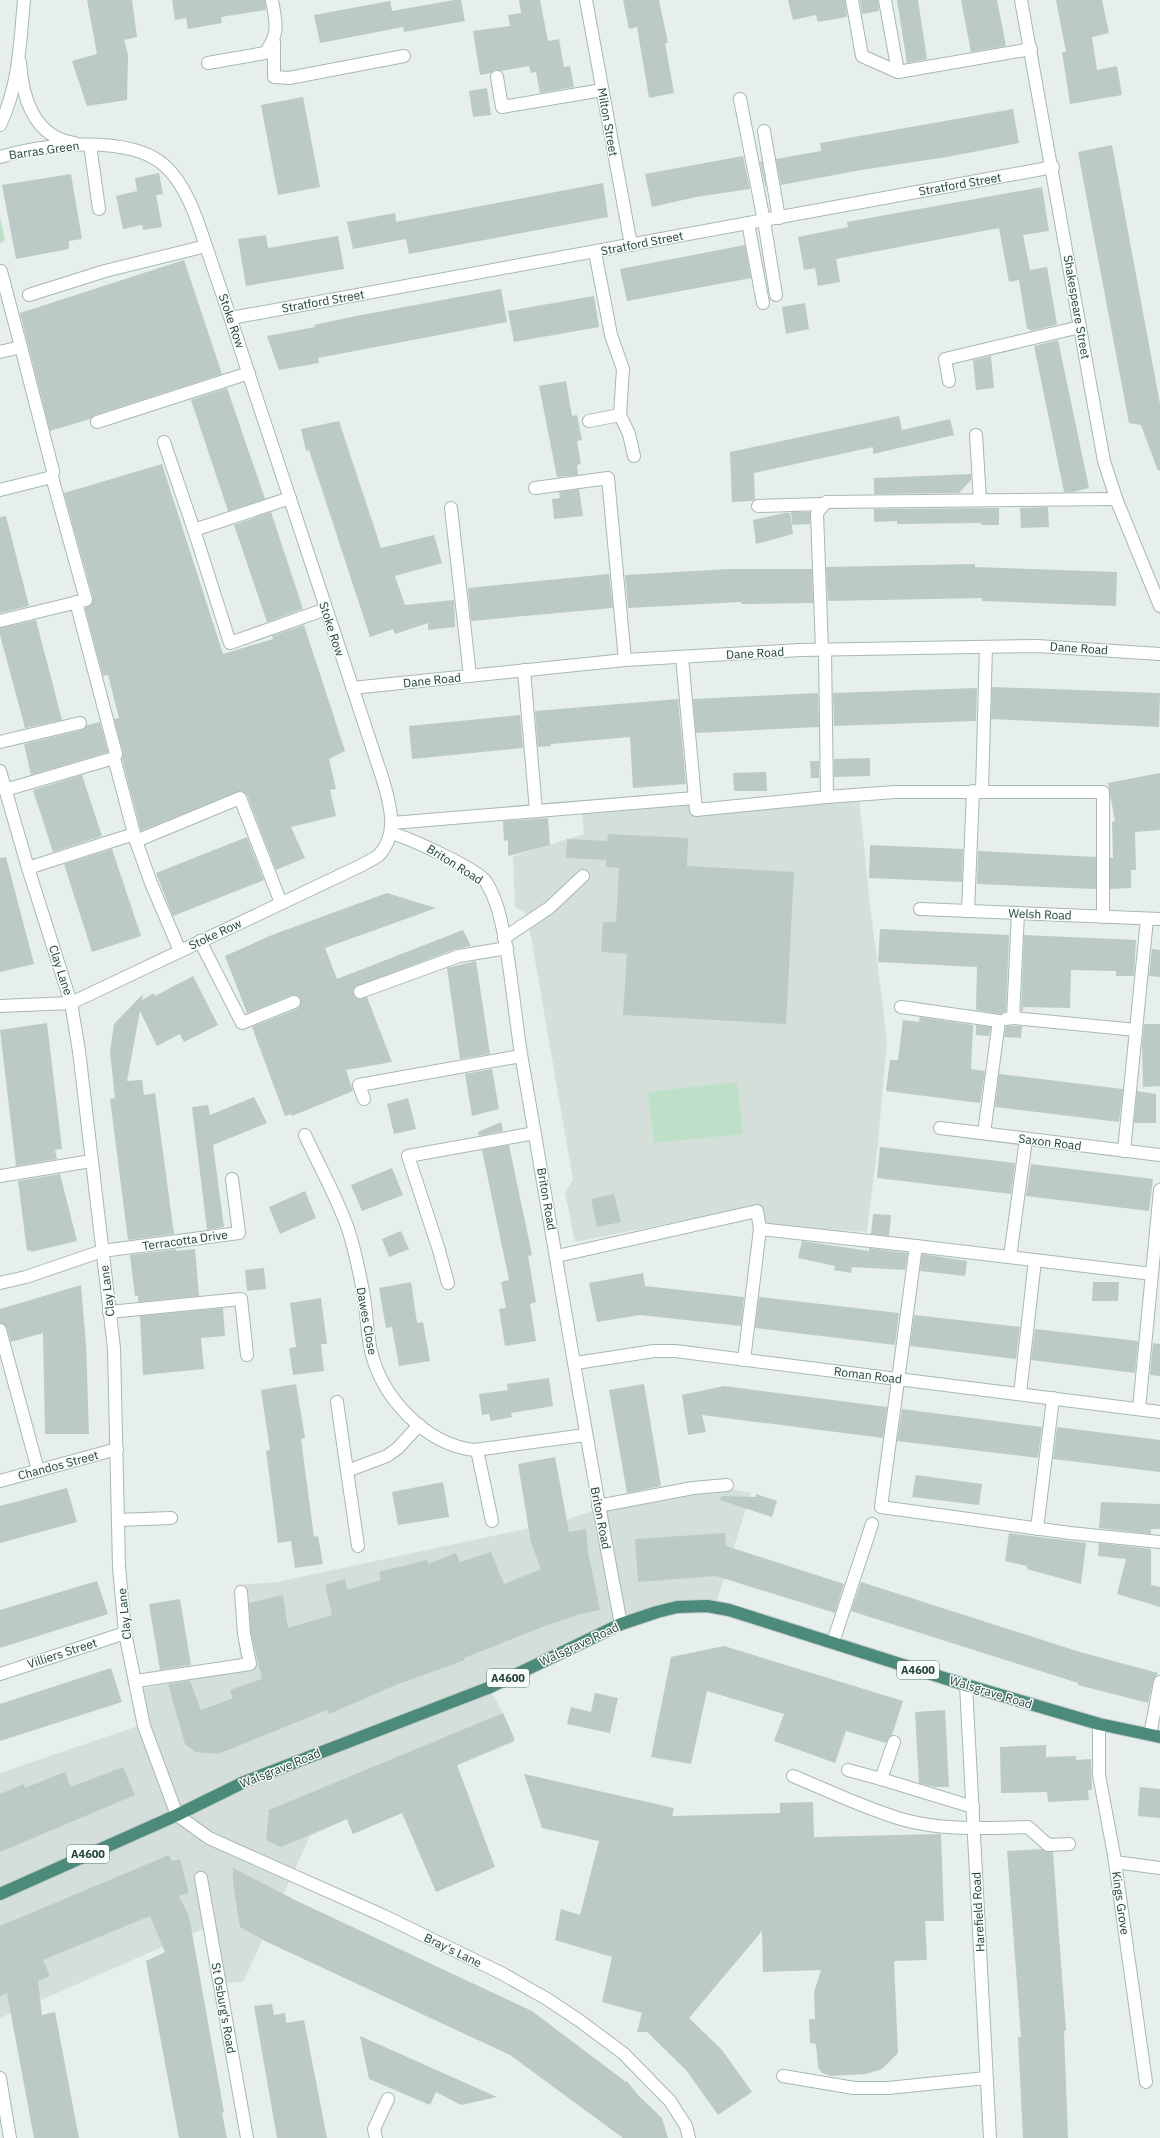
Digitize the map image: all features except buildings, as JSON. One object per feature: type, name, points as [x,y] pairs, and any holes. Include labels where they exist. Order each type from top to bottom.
[{"type":"highway","name":"Walsgrave Road","points":[[0,1894],[177,1815],[244,1782],[488,1688],[621,1624],[669,1609],[707,1606],[745,1614],[966,1685],[1099,1724],[1155,1736]]},
{"type":"street","name":"Barras Green","points":[[0,125],[12,95],[19,53],[24,0]]},
{"type":"street","points":[[272,0],[277,29],[274,42],[274,77],[289,78],[404,56]]},
{"type":"street","name":"Milton Street","points":[[586,0],[631,245]]},
{"type":"street","points":[[852,0],[862,56],[898,72],[1031,49]]},
{"type":"street","points":[[885,0],[898,72]]},
{"type":"street","name":"Shakespeare Street","points":[[1021,0],[1053,167],[1104,461],[1116,498],[1160,606]]},
{"type":"street","points":[[208,63],[265,53],[274,42]]},
{"type":"street","name":"Barras Green","points":[[19,53],[24,90],[35,119],[53,137],[68,143],[88,145]]},
{"type":"street","points":[[497,77],[502,107],[602,90]]},
{"type":"street","points":[[740,98],[764,221],[776,295]]},
{"type":"street","points":[[764,131],[779,218]]},
{"type":"street","name":"Barras Green","points":[[0,158],[26,151],[88,145]]},
{"type":"street","points":[[88,145],[99,209]]},
{"type":"street","name":"Stoke Row","points":[[71,1003],[360,866],[378,855],[391,828],[390,802],[383,780],[231,318],[206,246],[185,195],[165,166],[138,150],[114,146],[88,145]]},
{"type":"street","name":"Stratford Street","points":[[231,318],[1053,167]]},
{"type":"street","points":[[748,223],[763,303]]},
{"type":"street","points":[[29,294],[105,271],[206,246]]},
{"type":"street","points":[[595,252],[611,335],[623,369],[620,416],[629,434],[634,456]]},
{"type":"street","points":[[0,621],[86,600],[52,477],[53,471],[1,271]]},
{"type":"street","points":[[949,381],[946,359],[1080,327]]},
{"type":"street","points":[[0,352],[21,347]]},
{"type":"street","points":[[97,422],[249,373]]},
{"type":"street","points":[[589,421],[620,416]]},
{"type":"street","points":[[976,435],[980,500]]},
{"type":"street","points":[[164,442],[230,643],[326,609]]},
{"type":"street","points":[[0,490],[52,477]]},
{"type":"street","points":[[535,488],[608,478],[624,660]]},
{"type":"street","points":[[194,530],[290,498]]},
{"type":"street","points":[[758,506],[823,504],[826,502],[1116,498]]},
{"type":"street","points":[[823,504],[817,513],[827,797]]},
{"type":"street","points":[[451,508],[470,676]]},
{"type":"street","points":[[76,602],[116,754],[114,758],[135,837],[151,883],[180,951]]},
{"type":"street","name":"Dane Road","points":[[352,688],[624,660],[823,650],[1037,646],[1160,654]]},
{"type":"street","points":[[968,911],[978,791],[986,647]]},
{"type":"street","points":[[682,657],[696,810],[895,792],[1103,792],[1103,917]]},
{"type":"street","points":[[524,670],[536,811]]},
{"type":"street","points":[[0,742],[80,723]]},
{"type":"street","points":[[5,790],[114,758]]},
{"type":"street","name":"Clay Lane","points":[[0,773],[28,868],[71,1003],[114,1348],[119,1567],[125,1632],[144,1726],[177,1815]]},
{"type":"street","points":[[28,868],[135,837],[240,798],[281,903]]},
{"type":"street","points":[[391,828],[536,811],[694,798]]},
{"type":"street","name":"Briton Road","points":[[391,828],[428,846],[485,880],[499,907],[506,943],[521,1056],[576,1363],[585,1435],[621,1624]]},
{"type":"street","points":[[360,992],[459,956],[506,943],[549,908],[583,876]]},
{"type":"street","name":"Welsh Road","points":[[920,909],[1160,919]]},
{"type":"street","points":[[1013,1018],[1018,913]]},
{"type":"street","points":[[1124,1151],[1147,918]]},
{"type":"street","points":[[200,941],[242,1023],[294,1002]]},
{"type":"street","points":[[0,1006],[71,1003]]},
{"type":"street","points":[[901,1007],[998,1020],[1013,1018],[1136,1030]]},
{"type":"street","points":[[984,1133],[998,1020]]},
{"type":"street","points":[[364,1099],[359,1085],[521,1056]]},
{"type":"street","name":"Saxon Road","points":[[940,1128],[1160,1155]]},
{"type":"street","points":[[448,1283],[438,1247],[408,1156],[535,1133]]},
{"type":"street","name":"Dawes Close","points":[[305,1135],[348,1229],[364,1296],[374,1362],[383,1380],[405,1413],[428,1434],[450,1445],[477,1450],[585,1435]]},
{"type":"street","points":[[1010,1257],[1026,1139]]},
{"type":"street","points":[[0,1176],[91,1161]]},
{"type":"street","name":"Terracotta Drive","points":[[102,1251],[239,1232],[232,1179]]},
{"type":"street","points":[[1139,1409],[1160,1190]]},
{"type":"street","points":[[557,1256],[758,1211],[760,1229],[744,1360]]},
{"type":"street","points":[[760,1229],[1152,1274]]},
{"type":"street","points":[[916,1246],[881,1507],[1038,1529],[1160,1542]]},
{"type":"street","points":[[0,1283],[26,1277],[102,1251]]},
{"type":"street","points":[[1020,1394],[1035,1260]]},
{"type":"street","points":[[109,1312],[241,1299],[247,1355]]},
{"type":"street","points":[[0,1330],[38,1470]]},
{"type":"street","name":"Roman Road","points":[[576,1363],[654,1351],[675,1351],[1160,1412]]},
{"type":"street","points":[[1038,1529],[1053,1398]]},
{"type":"street","points":[[337,1402],[358,1546]]},
{"type":"street","points":[[347,1472],[387,1456],[398,1448],[419,1425]]},
{"type":"street","name":"Chandos Street","points":[[0,1481],[117,1449]]},
{"type":"street","points":[[477,1450],[492,1521]]},
{"type":"street","points":[[598,1506],[693,1488],[727,1485]]},
{"type":"street","points":[[118,1520],[171,1518]]},
{"type":"street","points":[[833,1642],[872,1524]]},
{"type":"street","points":[[136,1681],[250,1664],[244,1634],[241,1592]]},
{"type":"street","name":"Villiers Street","points":[[0,1674],[125,1632]]},
{"type":"street","points":[[1155,1736],[1160,1682]]},
{"type":"street","name":"Harefield Road","points":[[966,1685],[990,2138]]},
{"type":"street","name":"Kings Grove","points":[[1099,1724],[1099,1775],[1115,1862],[1146,2082]]},
{"type":"street","points":[[881,1779],[894,1742]]},
{"type":"street","points":[[848,1770],[973,1807]]},
{"type":"street","points":[[793,1776],[902,1819],[930,1825],[974,1829],[1028,1827],[1048,1845],[1069,1844]]},
{"type":"street","name":"Bray's Lane","points":[[177,1815],[209,1838],[384,1916],[503,1974],[547,1999],[623,2053],[670,2101],[686,2126],[689,2138]]},
{"type":"street","points":[[1115,1862],[1160,1868]]},
{"type":"street","name":"St Osburg's Road","points":[[201,1878],[248,2138]]},
{"type":"street","points":[[783,2076],[854,2088],[888,2088],[986,2078]]},
{"type":"street","points":[[0,2078],[10,2138]]},
{"type":"street","points":[[376,2138],[374,2129],[388,2099]]},
{"type":"shaded area","points":[[859,798],[870,904],[887,1040],[878,1143],[867,1232],[762,1225],[762,1205],[575,1242],[565,1192],[573,1180],[527,914],[515,907],[513,856],[584,834],[582,813],[689,802],[690,815]]},
{"type":"shaded area","points":[[722,1488],[751,1493],[715,1607],[669,1609],[489,1688],[503,1713],[514,1742],[381,1797],[390,1818],[353,1834],[347,1819],[310,1836],[243,1982],[220,1983],[210,1926],[0,2018],[0,1773],[138,1726],[122,1634],[138,1689],[245,1669],[240,1655],[238,1640],[236,1585],[277,1582],[563,1521],[618,1502]]},
{"type":"green space","points":[[0,217],[5,240],[0,244]]},
{"type":"green space","points":[[737,1082],[743,1134],[654,1143],[648,1092]]}]
